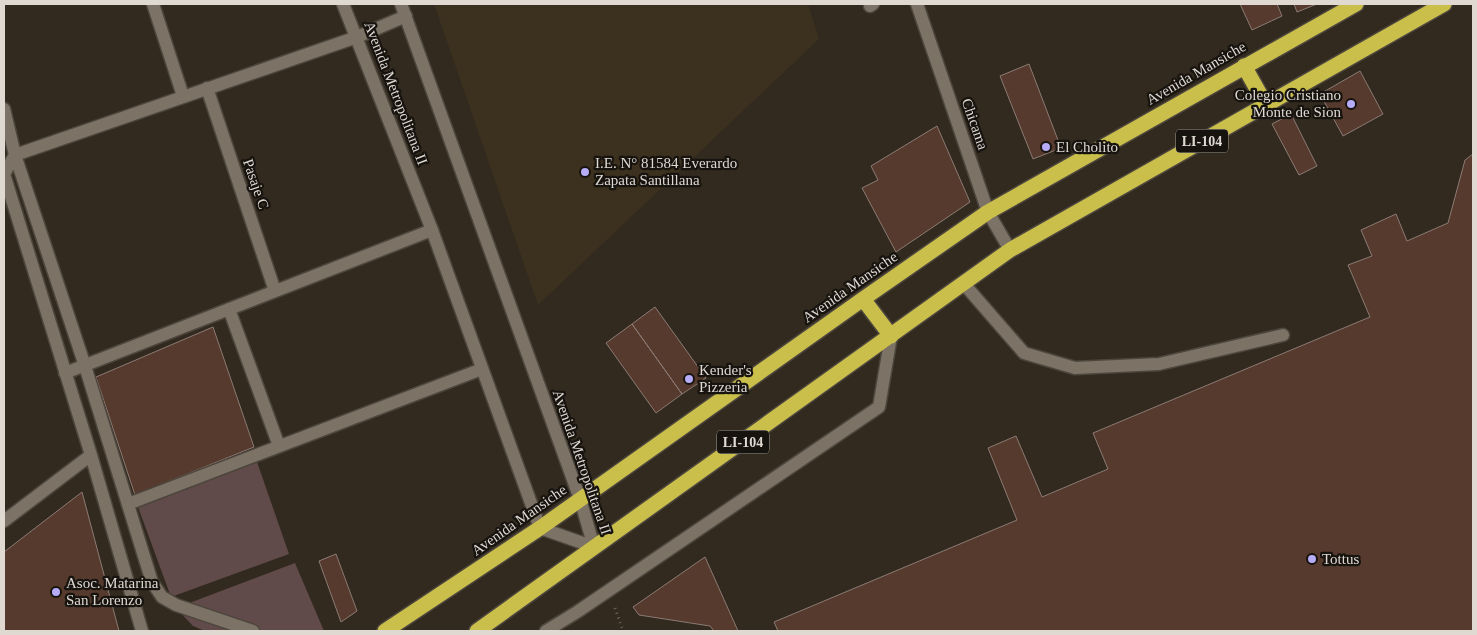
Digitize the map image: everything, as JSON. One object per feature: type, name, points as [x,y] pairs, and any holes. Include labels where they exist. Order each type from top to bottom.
[{"type":"highway","name":"Avenida Mansiche","points":[[385,631],[540,528],[988,212],[1356,4]]},
{"type":"highway","name":"LI-104","points":[[476,631],[1010,250],[1444,4]]},
{"type":"highway","points":[[1244,66],[1266,105]]},
{"type":"highway","points":[[863,299],[891,336]]},
{"type":"street","points":[[153,4],[183,96]]},
{"type":"street","name":"Avenida Metropolitana II","points":[[343,4],[432,230],[540,528],[594,548]]},
{"type":"street","name":"Chicama","points":[[917,4],[988,212],[1010,250]]},
{"type":"street","points":[[142,631],[91,455],[4,174],[15,155],[357,37],[403,10]]},
{"type":"street","name":"Avenida Metropolitana II","points":[[403,10],[580,500],[594,548]]},
{"type":"street","name":"Pasaje C","points":[[207,88],[276,291]]},
{"type":"street","points":[[4,109],[15,155],[85,366],[152,582],[162,597],[176,605],[253,631]]},
{"type":"street","points":[[65,373],[432,230]]},
{"type":"street","points":[[964,284],[1024,353],[1075,368],[1158,364],[1283,335]]},
{"type":"street","points":[[229,309],[279,446]]},
{"type":"street","points":[[546,631],[578,612],[609,589],[879,407],[891,336]]},
{"type":"street","points":[[128,504],[482,369]]},
{"type":"street","points":[[4,521],[91,455]]},
{"type":"shaded area","name":"I.E. N° 81584 Everardo Zapata Santillana","points":[[434,4],[808,4],[819,39],[538,305]]},
{"type":"shaded area","points":[[256,459],[289,554],[171,597],[138,507]]},
{"type":"shaded area","points":[[295,563],[324,631],[205,631],[193,626],[176,608]]},
{"type":"building","points":[[1240,4],[1277,4],[1282,16],[1252,30]]},
{"type":"building","points":[[1294,4],[1317,4],[1297,12]]},
{"type":"building","points":[[1029,64],[1061,148],[1033,159],[1000,76]]},
{"type":"building","name":"Colegio Cristiano Monte de Sion","points":[[1360,71],[1383,114],[1343,136],[1320,94]]},
{"type":"building","points":[[1291,114],[1317,166],[1299,175],[1272,124]]},
{"type":"building","points":[[937,126],[970,202],[896,252],[862,188],[878,180],[871,166]]},
{"type":"building","points":[[1473,154],[1473,631],[778,631],[774,622],[1017,520],[988,448],[1016,436],[1042,497],[1108,469],[1093,433],[1370,317],[1348,265],[1372,256],[1361,230],[1396,214],[1407,241],[1448,223],[1465,160]]},
{"type":"building","points":[[655,307],[706,378],[682,394],[632,324]]},
{"type":"building","points":[[632,324],[682,394],[656,413],[606,343]]},
{"type":"building","points":[[213,327],[254,447],[135,495],[96,377]]},
{"type":"building","name":"Asoc. Matarina San Lorenzo","points":[[82,492],[119,631],[4,631],[4,552]]},
{"type":"building","points":[[336,554],[357,611],[341,622],[319,561]]},
{"type":"building","points":[[705,557],[738,631],[714,631],[710,626],[639,615],[633,607]]},
{"type":"place","name":"Colegio Cristiano Monte de Sion","points":[[1351,104]]},
{"type":"place","name":"El Cholito","points":[[1046,147]]},
{"type":"place","name":"I.E. N° 81584 Everardo Zapata Santillana","points":[[585,172]]},
{"type":"place","name":"Kender's Pizzeria","points":[[689,379]]},
{"type":"place","name":"Tottus","points":[[1312,559]]},
{"type":"place","name":"Asoc. Matarina San Lorenzo","points":[[56,592]]}]
